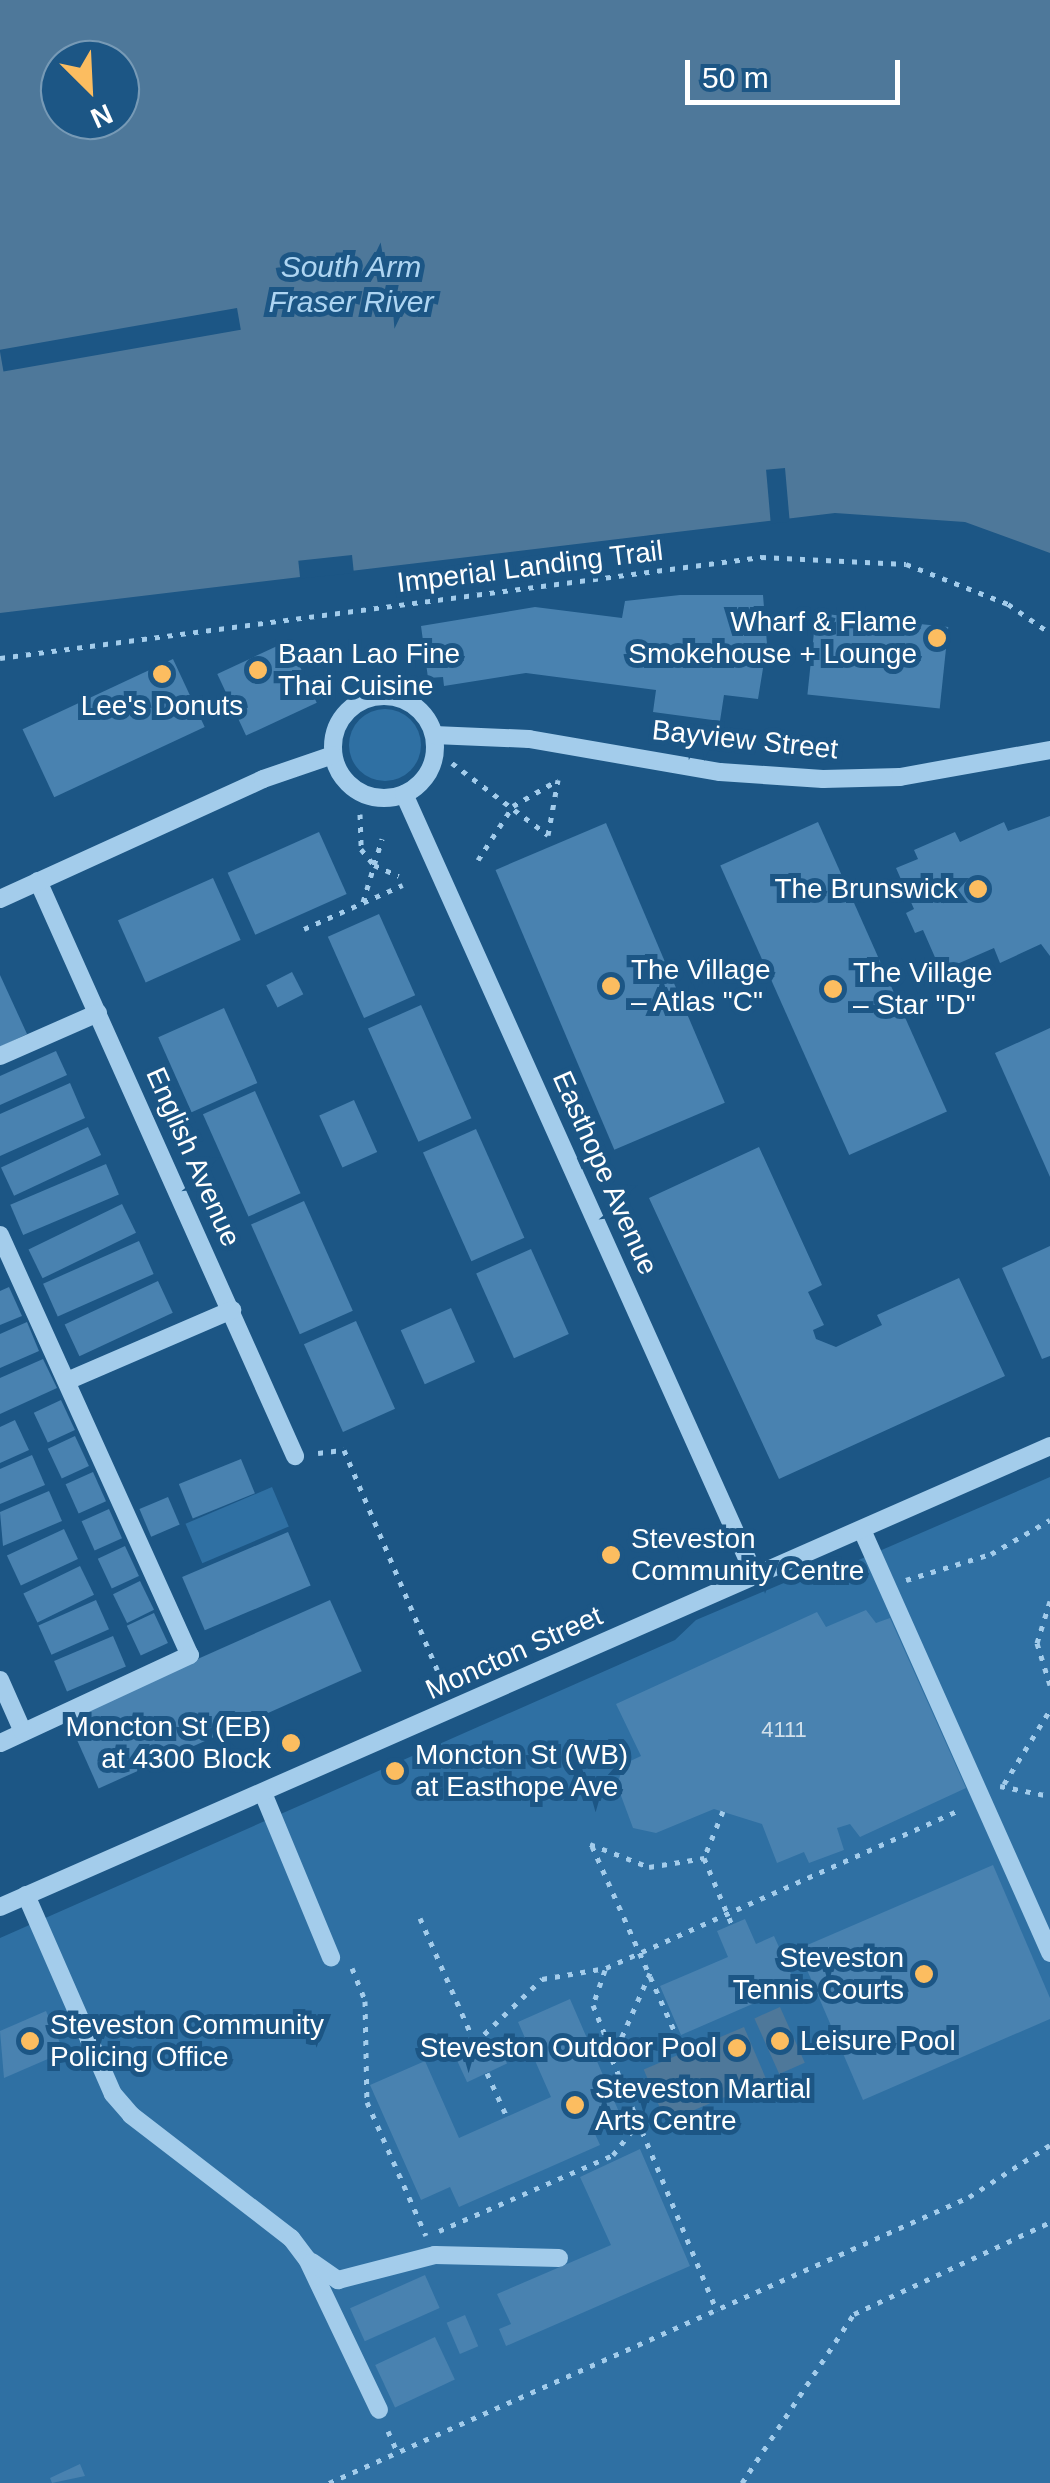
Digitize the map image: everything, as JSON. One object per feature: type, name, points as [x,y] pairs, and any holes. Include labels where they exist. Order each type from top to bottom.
[{"type":"street","points":[[374,696],[418,708],[434,735],[426,776],[404,794],[359,792],[333,755],[346,711],[374,696]]},
{"type":"street","name":"Bayview Street","points":[[434,735],[529,739],[720,772],[823,779],[900,778],[1050,750]]},
{"type":"street","points":[[0,899],[264,779],[333,755]]},
{"type":"street","name":"Easthope Avenue","points":[[404,794],[754,1576]]},
{"type":"street","name":"English Avenue","points":[[38,882],[295,1456]]},
{"type":"street","points":[[0,1056],[98,1013]]},
{"type":"street","points":[[0,1234],[190,1654],[0,1743]]},
{"type":"street","points":[[67,1381],[232,1310]]},
{"type":"street","name":"Moncton Street","points":[[0,1907],[1050,1446]]},
{"type":"street","points":[[862,1530],[890,1585],[1050,1953]]},
{"type":"street","points":[[0,1680],[23,1732]]},
{"type":"street","points":[[263,1793],[338,1954]]},
{"type":"street","points":[[26,1896],[113,2094],[131,2115],[291,2238],[308,2259],[379,2410]]},
{"type":"street","points":[[308,2259],[338,2280],[435,2256],[559,2258]]},
{"type":"path","name":"Imperial Landing Trail","points":[[0,658],[760,557],[906,564],[1008,604],[1050,633]]},
{"type":"path","points":[[452,763],[513,806],[548,835],[558,780],[513,806],[478,860]]},
{"type":"path","points":[[360,814],[358,838],[374,865],[399,876]]},
{"type":"path","points":[[363,902],[382,839]]},
{"type":"path","points":[[304,929],[403,885]]},
{"type":"path","points":[[295,1456],[344,1450],[454,1710]]},
{"type":"path","points":[[890,1585],[991,1554],[1050,1520]]},
{"type":"path","points":[[1050,1601],[1037,1643],[1050,1684]]},
{"type":"path","points":[[420,1918],[476,2046],[531,1985],[558,1974],[606,1968],[983,1800],[1004,1784],[1050,1710]]},
{"type":"path","points":[[1004,1784],[1050,1796]]},
{"type":"path","points":[[723,1812],[704,1858],[732,1924]]},
{"type":"path","points":[[677,2037],[591,1845],[649,1867],[704,1858]]},
{"type":"path","points":[[338,1954],[365,2001],[367,2102],[435,2256]]},
{"type":"path","points":[[606,1968],[593,1990],[594,2005],[635,2127],[717,2311]]},
{"type":"path","points":[[611,2050],[640,2007],[650,1973]]},
{"type":"path","points":[[487,2073],[507,2117]]},
{"type":"path","points":[[426,2236],[613,2155],[635,2127]]},
{"type":"path","points":[[329,2483],[969,2197],[1050,2145]]},
{"type":"path","points":[[742,2483],[854,2314],[1050,2222]]},
{"type":"shaded area","points":[[385,709],[411,719],[421,745],[411,771],[385,781],[359,771],[349,745],[359,719]]},
{"type":"shaded area","points":[[1050,1477],[1050,2483],[0,2483],[0,1938],[675,1640],[696,1620],[831,1563],[854,1562]]},
{"type":"shaded area","points":[[272,1487],[289,1527],[202,1563],[185,1524]]},
{"type":"water","name":"South Arm Fraser River","points":[[0,0],[1050,0],[1050,553],[965,522],[835,513],[0,613]]},
{"type":"water","name":"Leisure Pool","points":[[780,2007],[805,2063],[779,2074],[754,2018]]},
{"type":"water","points":[[744,2027],[766,2079],[666,2122],[644,2070]]},
{"type":"pier","points":[[237,308],[241,330],[3,372],[0,350]]},
{"type":"pier","points":[[785,468],[790,522],[771,523],[766,470]]},
{"type":"pier","points":[[352,555],[354,573],[300,579],[298,561]]},
{"type":"building","points":[[680,595],[763,595],[767,644],[758,699],[724,695],[720,721],[653,712],[656,690],[526,673],[444,686],[443,677],[428,678],[421,626],[535,607],[622,618],[625,601]]},
{"type":"building","points":[[816,613],[948,627],[940,708],[807,695]]},
{"type":"building","points":[[288,641],[317,703],[246,736],[217,674]]},
{"type":"building","points":[[173,659],[205,727],[54,797],[23,729]]},
{"type":"building","name":"The Brunswick","points":[[1050,816],[1050,956],[1041,944],[1000,963],[994,948],[941,971],[923,930],[915,933],[906,913],[914,909],[896,868],[918,859],[914,850],[955,832],[960,842],[1004,822],[1008,831]]},
{"type":"building","name":"The Village – Star \"D\"","points":[[818,822],[947,1112],[849,1155],[720,866]]},
{"type":"building","name":"The Village – Atlas \"C\"","points":[[606,823],[725,1103],[614,1150],[496,870]]},
{"type":"building","points":[[319,832],[347,894],[255,935],[228,873]]},
{"type":"building","points":[[213,878],[241,940],[146,982],[118,920]]},
{"type":"building","points":[[379,914],[415,995],[364,1018],[328,937]]},
{"type":"building","points":[[292,972],[303,994],[278,1007],[266,985]]},
{"type":"building","points":[[0,975],[27,1034],[0,1047]]},
{"type":"building","points":[[421,1005],[471,1118],[418,1142],[368,1029]]},
{"type":"building","points":[[224,1008],[257,1083],[192,1112],[158,1037]]},
{"type":"building","points":[[1050,1028],[1050,1177],[995,1053]]},
{"type":"building","points":[[56,1051],[67,1075],[0,1105],[0,1076]]},
{"type":"building","points":[[70,1083],[85,1118],[0,1156],[0,1114]]},
{"type":"building","points":[[255,1091],[301,1193],[248,1217],[203,1114]]},
{"type":"building","points":[[354,1100],[377,1152],[342,1168],[319,1115]]},
{"type":"building","points":[[88,1127],[101,1155],[14,1196],[1,1168]]},
{"type":"building","points":[[476,1129],[524,1238],[471,1261],[423,1153]]},
{"type":"building","points":[[759,1147],[822,1285],[808,1292],[824,1325],[813,1330],[816,1339],[836,1347],[882,1325],[877,1315],[959,1278],[1005,1376],[779,1479],[649,1198]]},
{"type":"building","points":[[106,1164],[119,1194],[23,1235],[10,1205]]},
{"type":"building","points":[[304,1201],[353,1311],[300,1334],[251,1225]]},
{"type":"building","points":[[122,1204],[136,1233],[43,1278],[29,1250]]},
{"type":"building","points":[[139,1241],[154,1274],[58,1317],[43,1284]]},
{"type":"building","points":[[1050,1246],[1050,1356],[1042,1359],[1002,1268]]},
{"type":"building","points":[[531,1249],[569,1334],[514,1358],[476,1273]]},
{"type":"building","points":[[158,1281],[173,1313],[79,1356],[65,1325]]},
{"type":"building","points":[[9,1287],[22,1316],[0,1325],[0,1291]]},
{"type":"building","points":[[451,1308],[475,1362],[425,1384],[401,1330]]},
{"type":"building","points":[[356,1321],[395,1409],[343,1432],[304,1344]]},
{"type":"building","points":[[27,1322],[39,1351],[0,1368],[0,1334]]},
{"type":"building","points":[[43,1359],[57,1388],[0,1414],[0,1378]]},
{"type":"building","points":[[61,1400],[75,1430],[48,1443],[34,1413]]},
{"type":"building","points":[[15,1420],[29,1450],[0,1463],[0,1427]]},
{"type":"building","points":[[75,1436],[89,1466],[62,1479],[48,1449]]},
{"type":"building","points":[[32,1455],[45,1485],[0,1504],[0,1469]]},
{"type":"building","points":[[241,1459],[255,1493],[193,1518],[179,1484]]},
{"type":"building","points":[[93,1472],[106,1501],[79,1513],[66,1484]]},
{"type":"building","points":[[49,1491],[62,1521],[3,1546],[0,1512]]},
{"type":"building","points":[[168,1497],[180,1525],[151,1537],[139,1509]]},
{"type":"building","points":[[109,1509],[122,1538],[95,1550],[82,1521]]},
{"type":"building","points":[[64,1529],[78,1559],[21,1586],[7,1556]]},
{"type":"building","points":[[288,1532],[311,1585],[205,1630],[182,1577]]},
{"type":"building","points":[[125,1546],[139,1576],[112,1589],[98,1559]]},
{"type":"building","points":[[80,1566],[94,1595],[37,1622],[23,1594]]},
{"type":"building","points":[[140,1581],[154,1610],[127,1623],[113,1594]]},
{"type":"building","points":[[96,1600],[109,1629],[51,1655],[38,1626]]},
{"type":"building","points":[[330,1600],[362,1671],[99,1788],[67,1717]]},
{"type":"building","points":[[866,1610],[876,1623],[890,1618],[966,1788],[860,1837],[850,1824],[837,1828],[844,1850],[809,1863],[804,1852],[777,1863],[762,1824],[714,1809],[656,1833],[633,1828],[617,1785],[624,1764],[641,1756],[616,1704],[817,1612],[826,1627]]},
{"type":"building","points":[[154,1613],[168,1643],[141,1656],[127,1626]]},
{"type":"building","points":[[113,1636],[126,1666],[67,1691],[54,1661]]},
{"type":"building","name":"Steveston Tennis Courts","points":[[993,1865],[1050,1998],[1050,2019],[863,2100],[798,1949]]},
{"type":"building","points":[[745,1919],[756,1944],[774,1936],[796,1985],[681,2035],[660,1986],[728,1957],[717,1931]]},
{"type":"building","name":"Steveston Martial Arts Centre","points":[[570,1999],[619,2112],[591,2125],[600,2145],[459,2207],[450,2187],[421,2200],[370,2085],[425,2061],[459,2138],[551,2097],[518,2022]]},
{"type":"building","name":"Steveston Community Policing Office","points":[[46,2011],[64,2052],[4,2078],[0,2031]]},
{"type":"building","points":[[496,2040],[507,2064],[467,2082],[456,2059]]},
{"type":"building","points":[[640,2149],[690,2266],[506,2346],[499,2329],[511,2324],[497,2294],[611,2245],[580,2177]]},
{"type":"building","points":[[425,2275],[440,2308],[365,2341],[350,2308]]},
{"type":"building","points":[[465,2315],[478,2346],[460,2354],[447,2323]]},
{"type":"building","points":[[435,2337],[455,2380],[395,2407],[375,2365]]},
{"type":"building","points":[[80,2464],[85,2476],[52,2483],[50,2478]]},
{"type":"place","name":"Wharf & Flame Smokehouse + Lounge","points":[[937,638]]},
{"type":"place","name":"Baan Lao Fine Thai Cuisine","points":[[258,670]]},
{"type":"place","name":"Lee's Donuts","points":[[162,674]]},
{"type":"place","name":"The Brunswick","points":[[978,889]]},
{"type":"place","name":"The Village – Atlas \"C\"","points":[[611,986]]},
{"type":"place","name":"The Village – Star \"D\"","points":[[833,989]]},
{"type":"place","name":"Steveston Community Centre","points":[[611,1555]]},
{"type":"place","name":"Moncton St (EB) at 4300 Block","points":[[291,1743]]},
{"type":"place","name":"Moncton St (WB) at Easthope Ave","points":[[395,1771]]},
{"type":"place","name":"Steveston Tennis Courts","points":[[924,1974]]},
{"type":"place","name":"Steveston Community Policing Office","points":[[30,2041]]},
{"type":"place","name":"Leisure Pool","points":[[780,2041]]},
{"type":"place","name":"Steveston Outdoor Pool","points":[[737,2048]]},
{"type":"place","name":"Steveston Martial Arts Centre","points":[[575,2105]]}]
